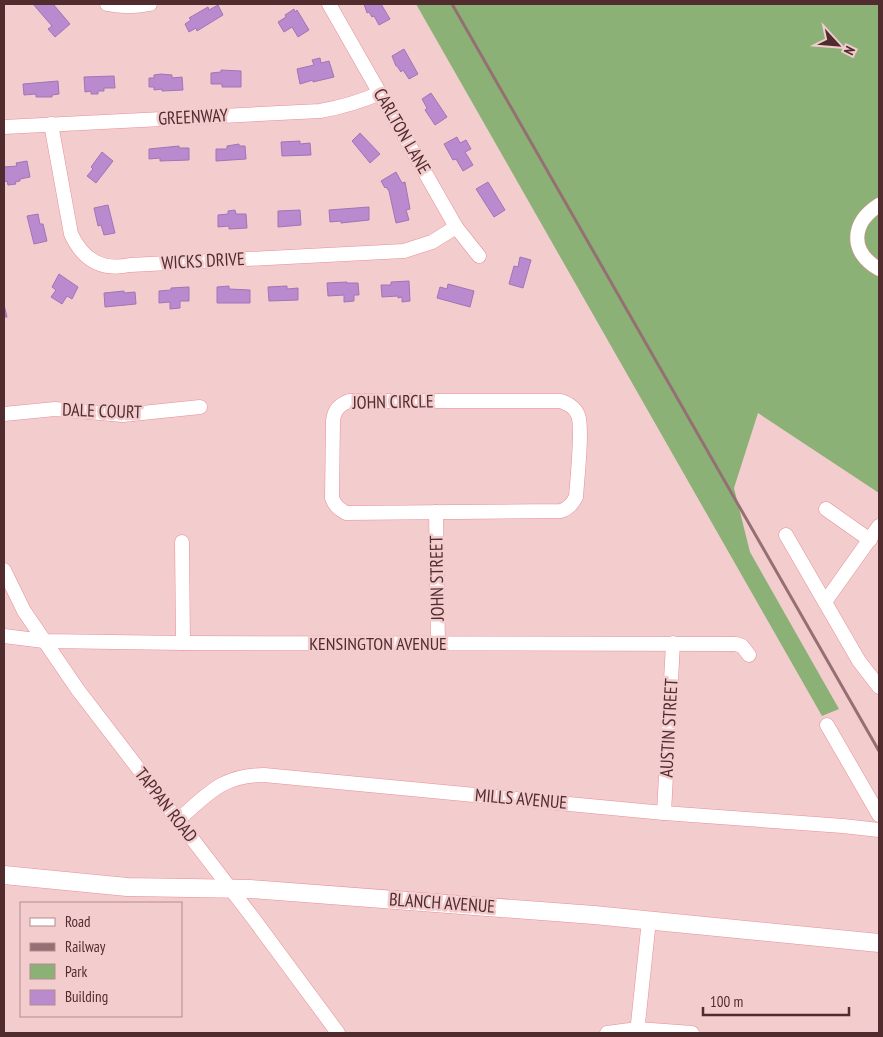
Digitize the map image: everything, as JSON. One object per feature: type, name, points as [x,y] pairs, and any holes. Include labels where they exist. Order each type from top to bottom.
[{"type":"main road","name":"BLANCH AVENUE","points":[[4,875],[128,886],[230,888],[649,920],[879,943]]},
{"type":"street","points":[[107,4],[122,7],[150,4]]},
{"type":"street","name":"CARLTON LANE","points":[[329,4],[456,227],[479,256]]},
{"type":"street","name":"GREENWAY","points":[[4,127],[320,111],[360,102],[380,93]]},
{"type":"street","name":"WICKS DRIVE","points":[[51,124],[71,234],[75,244],[82,253],[101,265],[120,267],[404,251],[432,242],[456,227]]},
{"type":"street","points":[[879,205],[868,212],[858,230],[858,248],[868,263],[879,269]]},
{"type":"street","name":"JOHN CIRCLE","points":[[349,402],[561,402],[574,408],[580,421],[576,497],[573,504],[568,508],[561,511],[436,512],[346,513],[335,505],[332,498],[333,421],[334,414],[338,408],[349,402]]},
{"type":"street","name":"DALE COURT","points":[[4,414],[55,409],[99,414],[132,414],[200,407]]},
{"type":"street","points":[[826,509],[870,540]]},
{"type":"street","name":"JOHN STREET","points":[[436,512],[438,644]]},
{"type":"street","points":[[824,602],[879,526]]},
{"type":"street","points":[[786,535],[859,661],[879,687]]},
{"type":"street","points":[[182,542],[184,643]]},
{"type":"street","name":"TAPPAN ROAD","points":[[4,570],[24,610],[78,690],[230,888],[338,1033]]},
{"type":"street","name":"KENSINGTON AVENUE","points":[[4,636],[44,641],[184,643],[736,644],[742,646],[749,655]]},
{"type":"street","name":"AUSTIN STREET","points":[[664,812],[673,644]]},
{"type":"street","points":[[827,725],[879,815]]},
{"type":"street","name":"MILLS AVENUE","points":[[178,820],[214,788],[237,777],[257,775],[879,830]]},
{"type":"street","points":[[638,1031],[649,920]]},
{"type":"street","points":[[607,1033],[638,1031],[692,1033]]},
{"type":"green space","points":[[416,4],[879,4],[879,493],[758,413],[734,488],[750,552],[839,709],[822,716]]},
{"type":"building","points":[[33,4],[53,4],[70,24],[55,37],[48,29],[52,26]]},
{"type":"building","points":[[364,4],[381,4],[390,19],[379,25],[374,16],[372,17],[369,12],[367,13]]},
{"type":"building","points":[[218,5],[223,15],[197,31],[196,28],[189,32],[185,24],[191,20],[189,18],[208,7],[209,10]]},
{"type":"building","points":[[294,9],[295,12],[297,10],[309,30],[298,37],[292,27],[284,32],[278,22]]},
{"type":"building","points":[[404,49],[418,74],[409,79],[403,70],[401,72],[396,66],[392,56]]},
{"type":"building","points":[[320,58],[321,63],[329,61],[334,77],[300,84],[297,69],[314,65],[312,60]]},
{"type":"building","points":[[221,70],[241,71],[241,87],[222,87],[222,84],[211,84],[211,73],[221,72]]},
{"type":"building","points":[[154,75],[172,75],[172,78],[182,77],[183,90],[162,91],[162,89],[154,90],[154,87],[149,87],[149,78],[154,78]]},
{"type":"building","points":[[114,76],[115,88],[104,88],[104,91],[98,91],[98,94],[91,94],[91,91],[85,92],[84,77]]},
{"type":"building","points":[[58,81],[59,94],[52,95],[52,97],[36,97],[36,94],[24,95],[23,84]]},
{"type":"building","points":[[431,93],[447,117],[435,125],[425,110],[427,108],[422,99]]},
{"type":"building","points":[[360,133],[380,154],[370,163],[352,141]]},
{"type":"building","points":[[457,137],[460,143],[466,140],[471,149],[465,152],[473,165],[463,171],[456,159],[453,160],[444,144]]},
{"type":"building","points":[[300,141],[300,144],[310,143],[311,155],[282,156],[281,142]]},
{"type":"building","points":[[239,144],[239,146],[245,146],[246,159],[216,161],[216,149],[227,149],[227,146]]},
{"type":"building","points":[[179,146],[179,148],[189,148],[189,160],[160,161],[160,158],[149,159],[149,149]]},
{"type":"building","points":[[102,152],[113,161],[96,183],[87,176]]},
{"type":"building","points":[[27,161],[30,177],[20,179],[20,181],[15,182],[16,184],[8,185],[7,181],[4,182],[4,167],[17,166],[16,163]]},
{"type":"building","points":[[396,172],[402,183],[405,182],[410,209],[406,210],[409,220],[396,223],[389,191],[381,181]]},
{"type":"building","points":[[488,182],[505,210],[494,217],[476,189]]},
{"type":"building","points":[[108,205],[115,233],[104,235],[101,225],[98,226],[94,208]]},
{"type":"building","points":[[369,207],[369,220],[341,223],[341,221],[330,222],[329,210]]},
{"type":"building","points":[[235,210],[236,214],[246,214],[247,228],[229,229],[229,226],[218,227],[218,215],[228,214],[228,211]]},
{"type":"building","points":[[300,210],[301,225],[278,227],[278,211]]},
{"type":"building","points":[[38,214],[40,224],[43,224],[47,241],[34,244],[27,216]]},
{"type":"building","points":[[520,257],[531,260],[523,288],[509,284],[514,266],[518,267]]},
{"type":"building","points":[[59,274],[78,287],[72,299],[67,296],[62,304],[51,297],[56,290],[52,287]]},
{"type":"building","points":[[409,281],[410,301],[402,302],[402,297],[398,298],[398,296],[382,297],[381,285],[391,285],[391,282]]},
{"type":"building","points":[[327,283],[358,283],[359,295],[354,295],[354,301],[344,302],[344,295],[328,296]]},
{"type":"building","points":[[448,284],[474,291],[470,307],[437,298],[440,287],[447,289]]},
{"type":"building","points":[[229,286],[229,289],[250,290],[250,303],[217,303],[217,287]]},
{"type":"building","points":[[287,286],[287,289],[298,288],[298,300],[269,301],[268,287]]},
{"type":"building","points":[[189,287],[189,301],[180,301],[180,308],[170,309],[170,302],[159,303],[159,291]]},
{"type":"building","points":[[124,291],[124,293],[135,292],[136,304],[105,307],[104,293]]},
{"type":"building","points":[[4,305],[7,317],[4,317]]},
{"type":"railway","points":[[452,4],[879,751]]}]
